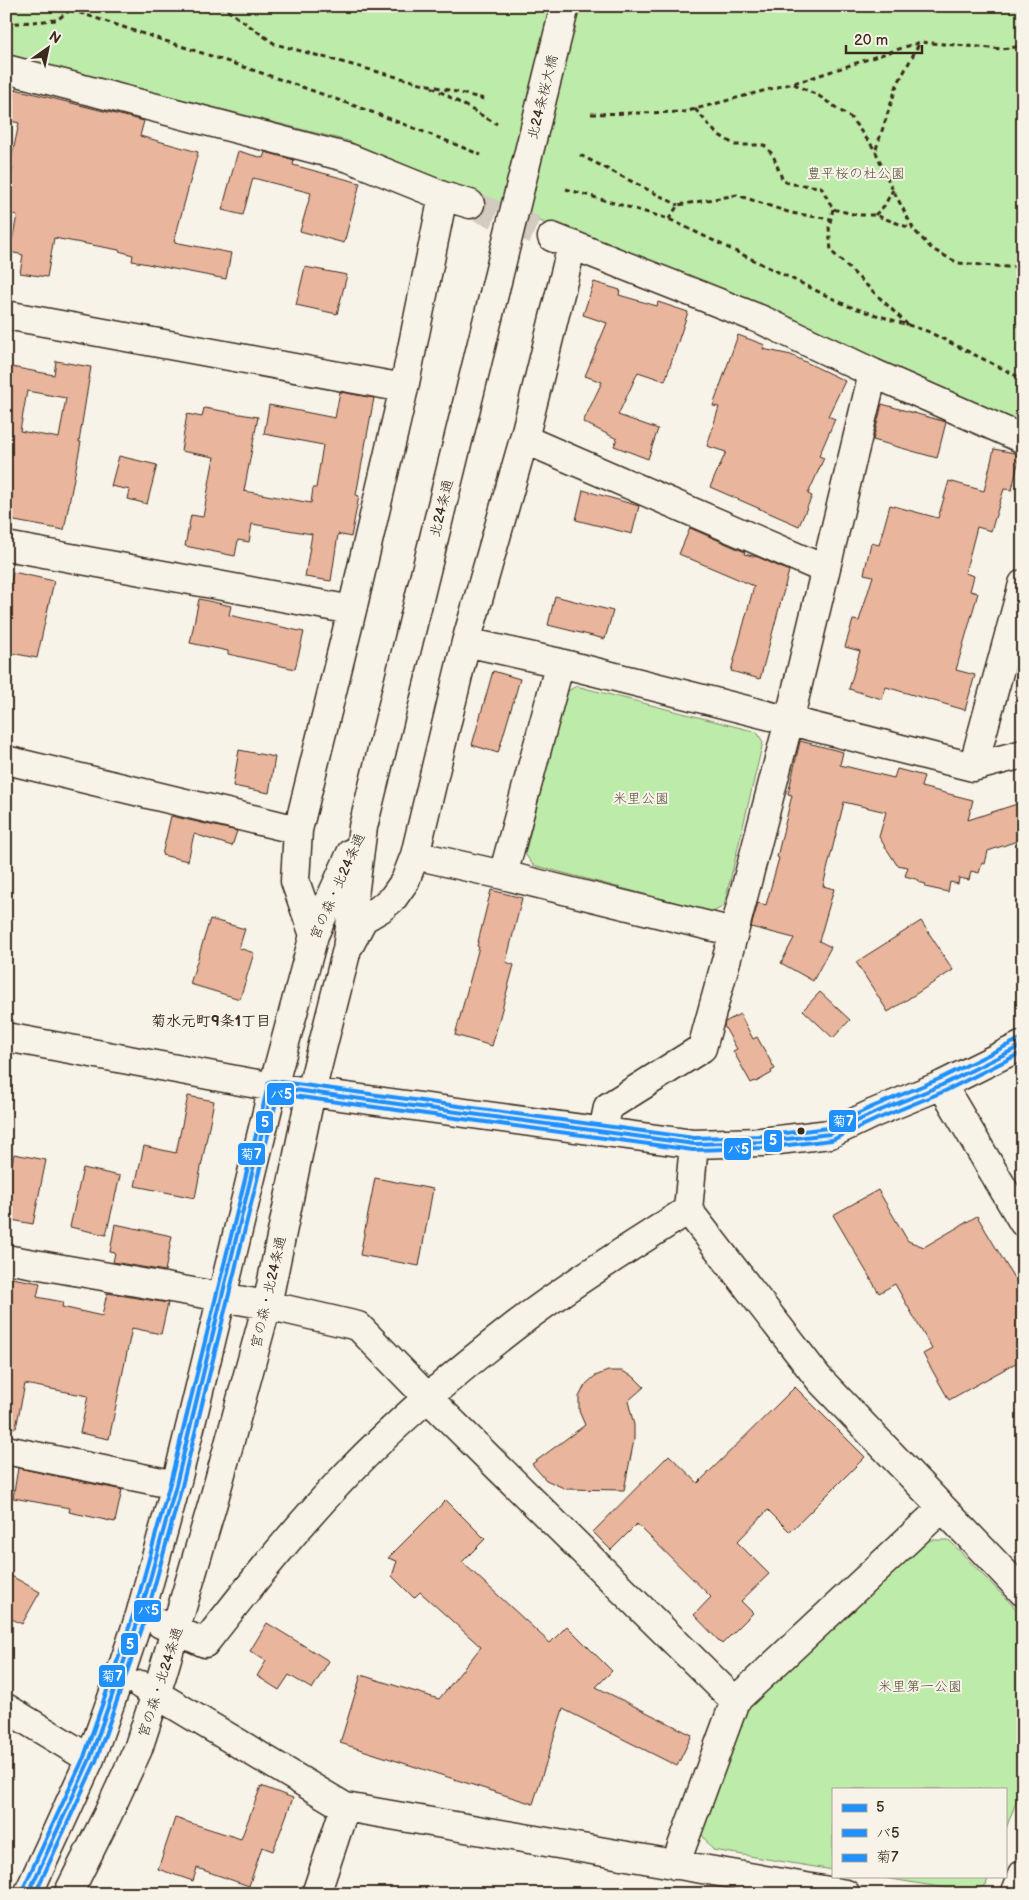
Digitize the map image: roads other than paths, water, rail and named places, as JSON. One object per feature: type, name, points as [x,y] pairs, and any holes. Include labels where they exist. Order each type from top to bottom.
[{"type":"street","name":"北24条桜大橋","points":[[520,188],[565,6]]},
{"type":"street","points":[[6,70],[349,158],[444,196],[470,204]]},
{"type":"street","name":"北24条通","points":[[362,827],[520,188]]},
{"type":"street","points":[[314,935],[295,881],[298,830],[404,388],[444,196]]},
{"type":"street","points":[[347,949],[363,920],[393,898],[404,881],[415,855],[466,642],[524,438],[562,241],[762,320],[873,373],[1023,439]]},
{"type":"street","points":[[6,315],[404,388]]},
{"type":"street","points":[[603,1132],[608,1107],[702,1048],[789,721],[824,569],[873,373]]},
{"type":"street","points":[[524,438],[824,569]]},
{"type":"street","points":[[6,546],[352,610]]},
{"type":"street","points":[[973,767],[1023,584]]},
{"type":"street","points":[[466,642],[560,663],[973,767],[1023,754]]},
{"type":"street","points":[[503,875],[560,663]]},
{"type":"street","points":[[6,760],[298,830]]},
{"type":"street","name":"宮の森・北24条通","points":[[28,1894],[90,1758],[140,1615],[176,1485],[273,1087],[314,935],[362,827]]},
{"type":"street","name":"宮の森・北24条通","points":[[68,1894],[108,1816],[138,1749],[177,1631],[267,1305],[311,1092],[347,949],[362,827]]},
{"type":"street","points":[[415,855],[734,932]]},
{"type":"street","points":[[6,1037],[273,1087],[694,1144],[761,1142],[830,1134],[874,1113],[942,1085],[1023,1045]]},
{"type":"street","points":[[942,1085],[1023,1222]]},
{"type":"street","points":[[694,1144],[688,1210],[819,1379],[1023,1592]]},
{"type":"street","points":[[140,1615],[205,1643],[256,1576],[349,1472],[428,1398],[515,1326],[584,1277],[688,1210]]},
{"type":"street","points":[[6,1259],[267,1305],[358,1326],[428,1398],[735,1700]]},
{"type":"street","points":[[6,1450],[176,1485]]},
{"type":"street","points":[[675,1865],[735,1700],[942,1508]]},
{"type":"street","points":[[121,1673],[345,1807],[846,1894]]},
{"type":"street","points":[[6,1708],[90,1758]]},
{"type":"street","points":[[316,1894],[345,1807]]},
{"type":"street","points":[[1015,1894],[1023,1874]]},
{"type":"tunnel","points":[[470,204],[552,237]]},
{"type":"district","name":"菊水元町9条1丁目","points":[[211,1021]]},
{"type":"park label","name":"豊平桜の杜公園","points":[[856,173]]},
{"type":"park label","name":"米里公園","points":[[641,798]]},
{"type":"park label","name":"米里第一公園","points":[[920,1686]]}]
